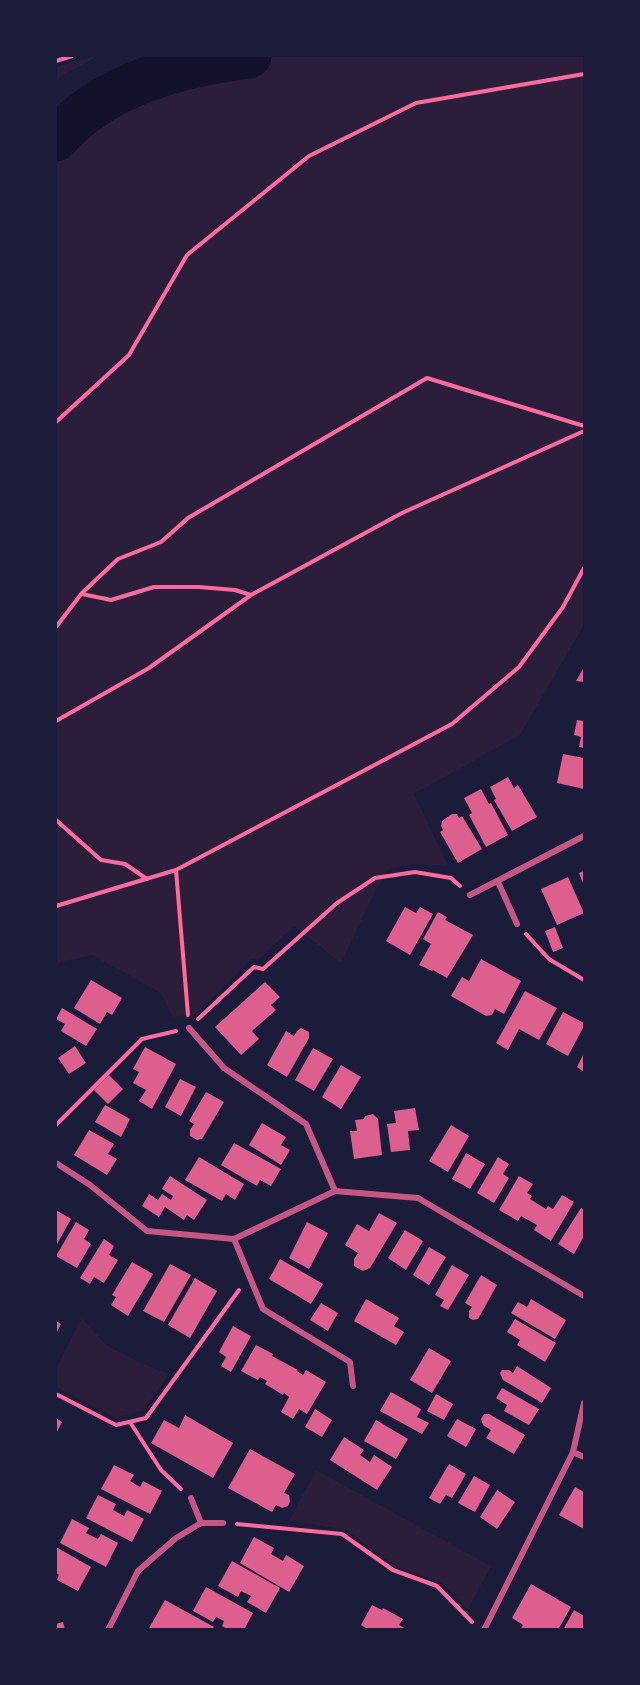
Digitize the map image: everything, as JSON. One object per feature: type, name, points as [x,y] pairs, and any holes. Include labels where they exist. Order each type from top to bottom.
[{"type":"street","points":[[470,895],[585,836]]},
{"type":"street","points":[[498,882],[517,924]]},
{"type":"street","points":[[189,1028],[224,1068],[306,1124],[335,1191]]},
{"type":"street","points":[[56,1163],[90,1185],[147,1231],[234,1239],[335,1191],[418,1198],[585,1296]]},
{"type":"street","points":[[234,1239],[263,1309],[350,1362],[353,1386]]},
{"type":"street","points":[[484,1629],[573,1452],[585,1403]]},
{"type":"street","points":[[573,1452],[585,1457]]},
{"type":"street","points":[[191,1498],[201,1523]]},
{"type":"street","points":[[108,1629],[138,1571],[176,1538],[201,1523],[223,1523]]},
{"type":"path","points":[[56,61],[72,56]]},
{"type":"path","points":[[56,423],[129,355],[187,255],[309,156],[416,103],[585,74]]},
{"type":"path","points":[[56,627],[82,593],[118,559],[161,542],[188,518],[427,378],[585,426]]},
{"type":"path","points":[[56,721],[149,668],[252,595],[402,513],[585,431]]},
{"type":"path","points":[[56,906],[176,870],[452,724],[519,667],[563,607],[585,568]]},
{"type":"path","points":[[82,593],[111,600],[154,587],[199,587],[235,590],[252,595]]},
{"type":"path","points":[[56,820],[101,860],[125,864],[148,879]]},
{"type":"path","points":[[176,870],[189,1028]]},
{"type":"path","points":[[56,1125],[142,1039],[189,1028],[254,967],[263,969],[337,903],[375,878],[415,872],[451,878],[470,895]]},
{"type":"path","points":[[517,924],[549,959],[585,980]]},
{"type":"path","points":[[56,1394],[116,1425],[146,1418],[249,1276]]},
{"type":"path","points":[[130,1422],[161,1470],[191,1498]]},
{"type":"path","points":[[223,1523],[342,1534],[393,1570],[437,1586],[479,1629]]},
{"type":"shaded area","points":[[98,56],[56,79],[56,67]]},
{"type":"shaded area","points":[[250,56],[584,56],[584,625],[520,735],[414,794],[448,866],[419,864],[389,869],[375,892],[341,963],[294,926],[258,960],[251,959],[196,1014],[172,1017],[161,993],[92,955],[56,963],[56,139],[87,111],[123,89],[183,68]]},
{"type":"shaded area","points":[[82,1318],[106,1345],[140,1363],[169,1374],[144,1410],[116,1418],[56,1387],[56,1368]]},
{"type":"shaded area","points":[[316,1470],[491,1566],[468,1610],[442,1583],[396,1567],[346,1530],[289,1521]]},
{"type":"building","points":[[584,667],[584,682],[576,681]]},
{"type":"building","points":[[577,720],[584,721],[584,748],[579,747],[581,737],[574,735]]},
{"type":"building","points":[[563,754],[584,758],[584,789],[557,783]]},
{"type":"building","points":[[508,777],[514,788],[518,785],[537,817],[512,831],[494,800],[496,799],[490,787]]},
{"type":"building","points":[[481,789],[508,835],[486,847],[469,815],[472,813],[464,798]]},
{"type":"building","points":[[452,814],[457,814],[459,818],[462,816],[482,849],[458,863],[440,832],[443,830],[442,821]]},
{"type":"building","points":[[584,871],[584,886],[579,873]]},
{"type":"building","points":[[568,877],[584,913],[557,925],[541,889]]},
{"type":"building","points":[[405,907],[416,913],[420,907],[433,914],[410,955],[386,941]]},
{"type":"building","points":[[438,912],[447,917],[445,920],[473,935],[447,978],[419,965],[431,944],[423,939]]},
{"type":"building","points":[[555,927],[563,948],[553,952],[545,931]]},
{"type":"building","points":[[481,959],[521,981],[504,1014],[495,1009],[492,1015],[486,1016],[451,996],[462,977],[469,981]]},
{"type":"building","points":[[91,980],[122,998],[112,1015],[107,1012],[100,1024],[74,1008]]},
{"type":"building","points":[[265,982],[280,997],[271,1005],[276,1010],[252,1031],[259,1039],[241,1055],[215,1027]]},
{"type":"building","points":[[525,991],[557,1008],[539,1040],[519,1029],[508,1050],[496,1043]]},
{"type":"building","points":[[62,1008],[97,1029],[86,1046],[61,1031],[65,1024],[56,1019]]},
{"type":"building","points":[[563,1012],[584,1023],[568,1056],[546,1044]]},
{"type":"building","points":[[301,1028],[309,1032],[309,1038],[287,1077],[267,1065],[286,1031],[294,1036]]},
{"type":"building","points":[[75,1046],[86,1063],[69,1074],[58,1058]]},
{"type":"building","points":[[145,1047],[176,1064],[152,1109],[139,1101],[146,1090],[133,1083],[139,1072],[133,1069]]},
{"type":"building","points":[[313,1048],[333,1059],[314,1091],[295,1080]]},
{"type":"building","points":[[584,1053],[584,1072],[577,1067]]},
{"type":"building","points":[[341,1065],[361,1077],[341,1109],[322,1097]]},
{"type":"building","points":[[109,1075],[123,1089],[108,1104],[94,1090]]},
{"type":"building","points":[[180,1079],[196,1087],[181,1116],[165,1107]]},
{"type":"building","points":[[206,1092],[224,1102],[202,1139],[197,1140],[190,1136],[190,1130],[194,1124],[189,1121]]},
{"type":"building","points":[[105,1105],[130,1119],[121,1137],[95,1122]]},
{"type":"building","points":[[415,1108],[419,1130],[408,1131],[410,1150],[391,1152],[387,1124],[396,1123],[394,1111]]},
{"type":"building","points":[[373,1114],[378,1119],[382,1155],[354,1159],[350,1131],[357,1131],[355,1120],[364,1119],[365,1116]]},
{"type":"building","points":[[262,1123],[286,1137],[281,1145],[290,1150],[281,1165],[249,1145]]},
{"type":"building","points":[[451,1125],[469,1136],[448,1172],[429,1161]]},
{"type":"building","points":[[89,1130],[114,1144],[108,1154],[117,1159],[107,1175],[74,1155]]},
{"type":"building","points":[[234,1143],[281,1169],[271,1186],[260,1180],[257,1186],[221,1165]]},
{"type":"building","points":[[466,1153],[485,1164],[470,1189],[452,1179]]},
{"type":"building","points":[[199,1157],[244,1184],[235,1200],[226,1194],[222,1201],[185,1180]]},
{"type":"building","points":[[498,1157],[509,1164],[503,1174],[509,1178],[494,1203],[477,1193]]},
{"type":"building","points":[[170,1176],[207,1200],[194,1220],[187,1215],[184,1220],[165,1207],[159,1217],[142,1206],[149,1194],[158,1200],[162,1194],[171,1200],[173,1196],[162,1189]]},
{"type":"building","points":[[519,1176],[533,1184],[527,1193],[532,1196],[530,1199],[546,1209],[548,1206],[553,1209],[562,1195],[574,1202],[551,1241],[534,1230],[537,1225],[521,1216],[518,1221],[499,1210]]},
{"type":"building","points":[[581,1208],[584,1210],[584,1236],[574,1254],[558,1244]]},
{"type":"building","points":[[56,1210],[71,1219],[56,1246]]},
{"type":"building","points":[[379,1213],[397,1223],[370,1268],[363,1271],[354,1266],[354,1259],[358,1253],[345,1245],[357,1224],[369,1231]]},
{"type":"building","points":[[76,1222],[89,1230],[84,1239],[91,1244],[77,1268],[56,1256]]},
{"type":"building","points":[[307,1222],[328,1233],[309,1269],[289,1258]]},
{"type":"building","points":[[405,1230],[423,1241],[406,1270],[388,1258]]},
{"type":"building","points":[[104,1239],[114,1246],[109,1255],[118,1260],[104,1283],[94,1277],[90,1284],[80,1278]]},
{"type":"building","points":[[429,1247],[446,1257],[429,1285],[413,1275]]},
{"type":"building","points":[[280,1259],[323,1284],[311,1304],[269,1279]]},
{"type":"building","points":[[132,1262],[153,1274],[128,1316],[111,1305],[116,1297],[112,1295]]},
{"type":"building","points":[[170,1264],[191,1275],[164,1322],[143,1311]]},
{"type":"building","points":[[452,1265],[469,1275],[448,1310],[440,1306],[444,1300],[435,1295]]},
{"type":"building","points":[[481,1275],[497,1285],[478,1319],[473,1320],[469,1318],[469,1311],[472,1307],[465,1303]]},
{"type":"building","points":[[195,1278],[217,1291],[190,1338],[168,1325]]},
{"type":"building","points":[[366,1299],[399,1318],[394,1326],[404,1332],[396,1345],[354,1321]]},
{"type":"building","points":[[531,1299],[566,1320],[555,1339],[511,1313],[518,1302],[527,1307]]},
{"type":"building","points":[[321,1303],[338,1313],[328,1331],[310,1320]]},
{"type":"building","points":[[515,1319],[556,1343],[545,1362],[517,1345],[520,1340],[507,1332]]},
{"type":"building","points":[[56,1321],[61,1324],[56,1334]]},
{"type":"building","points":[[233,1326],[251,1336],[231,1372],[221,1366],[226,1357],[219,1352]]},
{"type":"building","points":[[256,1345],[303,1375],[306,1370],[326,1382],[307,1414],[299,1409],[293,1419],[281,1412],[289,1397],[265,1384],[267,1381],[260,1377],[258,1380],[241,1371]]},
{"type":"building","points":[[429,1348],[451,1361],[432,1393],[410,1380]]},
{"type":"building","points":[[517,1366],[551,1388],[542,1403],[503,1380],[500,1373],[502,1370],[509,1370],[513,1373]]},
{"type":"building","points":[[502,1388],[539,1409],[529,1425],[504,1411],[507,1405],[496,1398]]},
{"type":"building","points":[[391,1392],[421,1409],[417,1417],[429,1423],[422,1434],[380,1411]]},
{"type":"building","points":[[436,1394],[453,1404],[444,1420],[427,1411]]},
{"type":"building","points":[[315,1409],[332,1420],[322,1437],[305,1427]]},
{"type":"building","points":[[484,1414],[489,1414],[525,1435],[514,1454],[486,1438],[491,1430],[483,1425],[481,1419]]},
{"type":"building","points":[[185,1415],[233,1443],[213,1478],[151,1443],[164,1420],[179,1428]]},
{"type":"building","points":[[56,1418],[62,1422],[56,1434]]},
{"type":"building","points":[[457,1419],[476,1429],[466,1447],[447,1436]]},
{"type":"building","points":[[376,1420],[408,1439],[396,1459],[364,1441]]},
{"type":"building","points":[[344,1437],[364,1450],[360,1455],[370,1462],[374,1455],[392,1467],[377,1490],[330,1460]]},
{"type":"building","points":[[250,1449],[295,1474],[284,1493],[289,1495],[288,1506],[282,1508],[276,1505],[272,1512],[228,1488]]},
{"type":"building","points":[[449,1464],[466,1474],[452,1498],[446,1495],[440,1504],[429,1498]]},
{"type":"building","points":[[114,1465],[134,1475],[130,1481],[140,1487],[143,1481],[162,1491],[150,1514],[101,1489]]},
{"type":"building","points":[[474,1476],[490,1485],[475,1512],[458,1503]]},
{"type":"building","points":[[575,1487],[584,1492],[584,1529],[559,1515]]},
{"type":"building","points":[[497,1490],[515,1502],[497,1529],[480,1517]]},
{"type":"building","points":[[98,1495],[116,1504],[113,1510],[124,1516],[127,1510],[144,1519],[132,1542],[86,1518]]},
{"type":"building","points":[[72,1519],[89,1528],[86,1533],[98,1539],[101,1534],[118,1543],[106,1567],[60,1543]]},
{"type":"building","points":[[254,1537],[274,1548],[271,1554],[283,1561],[286,1555],[304,1566],[289,1592],[240,1563]]},
{"type":"building","points":[[56,1547],[91,1567],[78,1591],[57,1580],[59,1575],[56,1573]]},
{"type":"building","points":[[232,1561],[280,1588],[266,1613],[247,1602],[251,1596],[241,1591],[238,1597],[218,1586]]},
{"type":"building","points":[[531,1584],[571,1607],[558,1630],[520,1630],[523,1625],[512,1618]]},
{"type":"building","points":[[206,1587],[253,1613],[244,1630],[228,1630],[222,1626],[224,1621],[216,1617],[213,1622],[193,1611]]},
{"type":"building","points":[[165,1600],[214,1627],[212,1630],[148,1630]]},
{"type":"building","points":[[372,1605],[403,1619],[399,1625],[408,1630],[369,1630],[361,1625]]},
{"type":"building","points":[[574,1610],[584,1616],[584,1630],[563,1630]]},
{"type":"building","points":[[63,1622],[65,1630],[56,1630],[56,1624]]},
{"type":"waterway","points":[[56,139],[75,120],[97,104],[145,80],[196,65],[249,56]]}]
